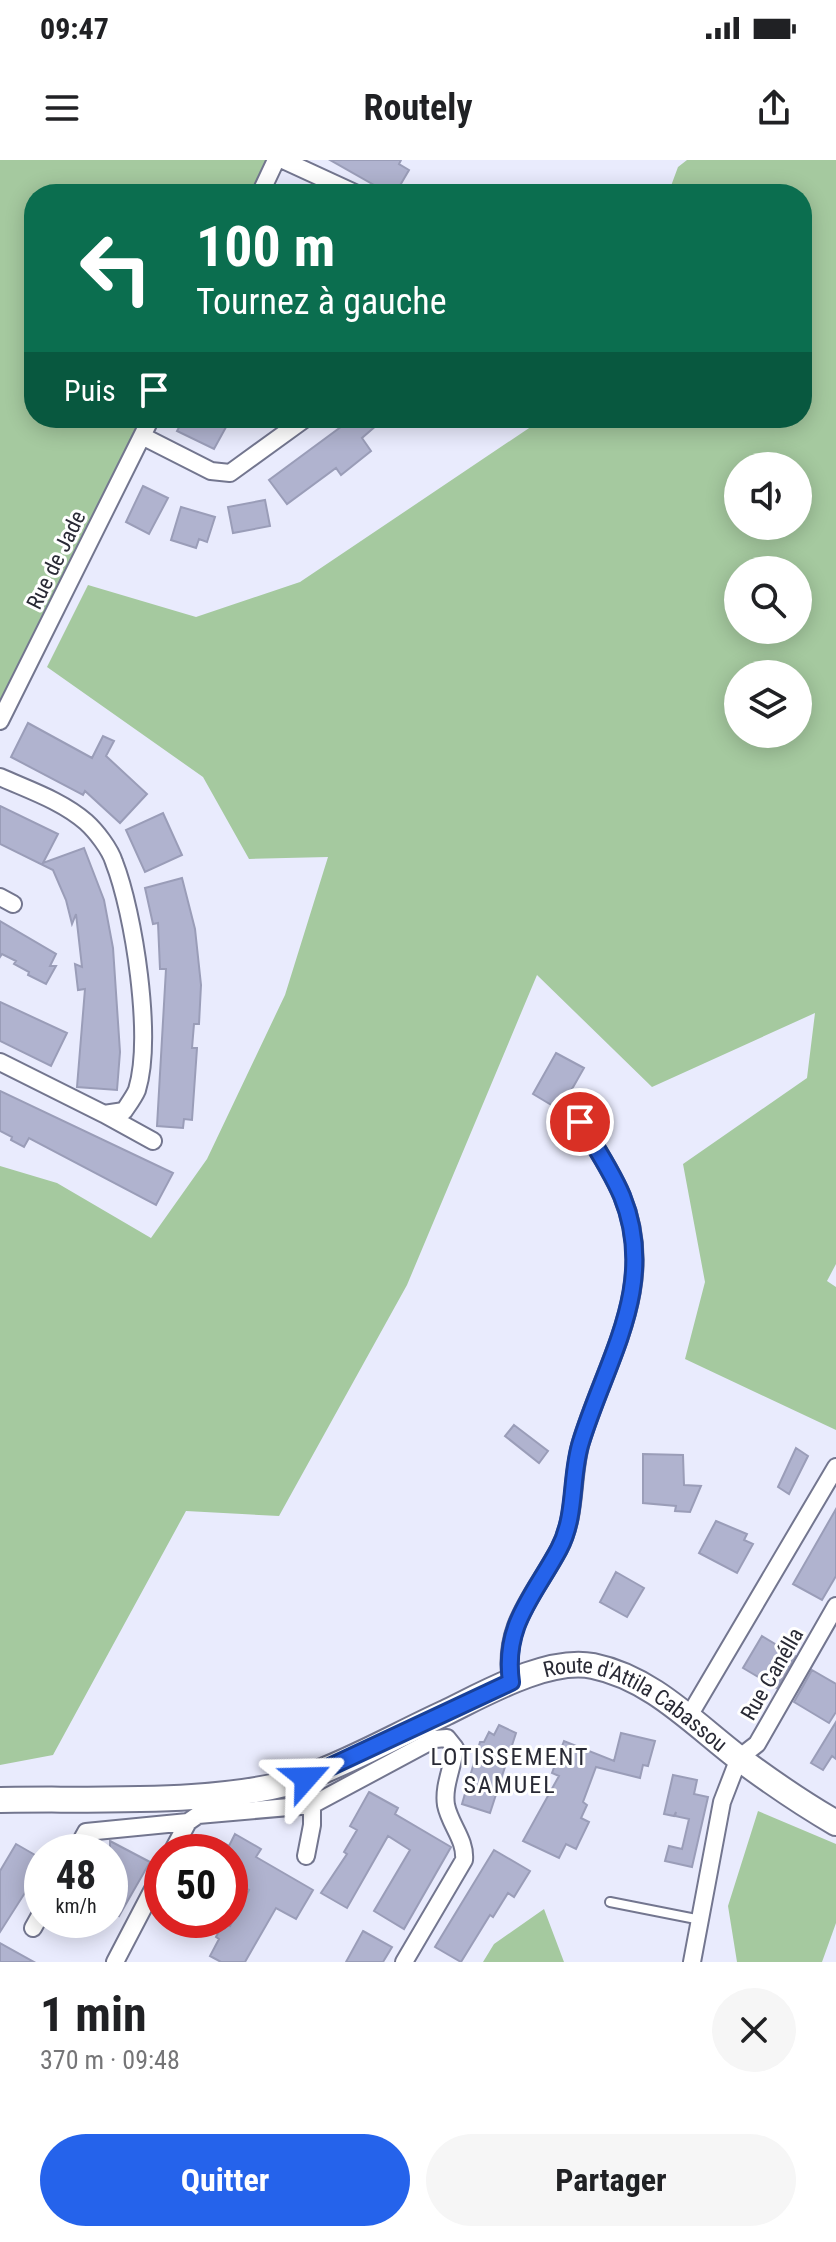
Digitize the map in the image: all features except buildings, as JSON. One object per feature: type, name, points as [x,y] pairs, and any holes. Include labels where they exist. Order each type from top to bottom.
[{"type":"main road","name":"Route d'Attila Cabassou","points":[[0,1800],[194,1810],[252,1790],[306,1778],[511,1682],[568,1665],[593,1666],[630,1680],[689,1716],[739,1758],[836,1823]]},
{"type":"street","points":[[265,184],[276,160]]},
{"type":"street","points":[[283,160],[335,184]]},
{"type":"street","name":"Rue de Jade","points":[[0,721],[146,428]]},
{"type":"street","points":[[142,436],[211,471],[230,473],[292,428]]},
{"type":"street","points":[[0,777],[56,803],[87,823],[113,858],[130,919],[139,987],[141,1049],[137,1091],[124,1111],[104,1114]]},
{"type":"street","points":[[0,1062],[153,1141]]},
{"type":"street","points":[[511,1682],[507,1655],[509,1642],[528,1598],[561,1546],[576,1494],[580,1445],[620,1338],[637,1264],[631,1224],[622,1196],[580,1122]]},
{"type":"street","points":[[689,1716],[836,1467]]},
{"type":"street","name":"Rue Canélla","points":[[739,1758],[757,1744],[836,1606]]},
{"type":"street","points":[[85,1834],[194,1810],[312,1805],[435,1739],[447,1738],[455,1748],[445,1793],[447,1808],[465,1850],[464,1860],[404,1962]]},
{"type":"street","points":[[692,1962],[722,1802],[739,1758]]},
{"type":"street","points":[[306,1856],[312,1805]]},
{"type":"street","points":[[181,1834],[194,1810]]},
{"type":"street","points":[[115,1962],[144,1906]]},
{"type":"lane","points":[[610,1902],[701,1920]]},
{"type":"green space","points":[[0,160],[269,160],[257,184],[24,184],[24,428],[136,428],[0,704]]},
{"type":"green space","points":[[687,160],[836,160],[836,1264],[827,1281],[836,1287],[836,1430],[685,1359],[705,1282],[683,1164],[807,1078],[815,1013],[652,1087],[537,975],[407,1285],[279,1516],[186,1511],[53,1755],[0,1765],[0,1166],[57,1183],[151,1238],[207,1159],[285,995],[328,857],[249,859],[203,777],[47,667],[88,585],[196,617],[300,582],[529,428],[812,428],[812,184],[672,184],[678,167]]},
{"type":"green space","points":[[758,1811],[836,1844],[836,1923],[822,1962],[737,1962],[728,1906]]},
{"type":"green space","points":[[544,1909],[564,1962],[483,1962],[494,1944]]},
{"type":"district","name":"LOTISSEMENT SAMUEL","points":[[510,1771]]},
{"type":"route","points":[[306,1778],[511,1682],[507,1655],[509,1642],[528,1598],[561,1546],[576,1494],[580,1445],[620,1338],[637,1264],[631,1224],[622,1196],[580,1122]]}]
